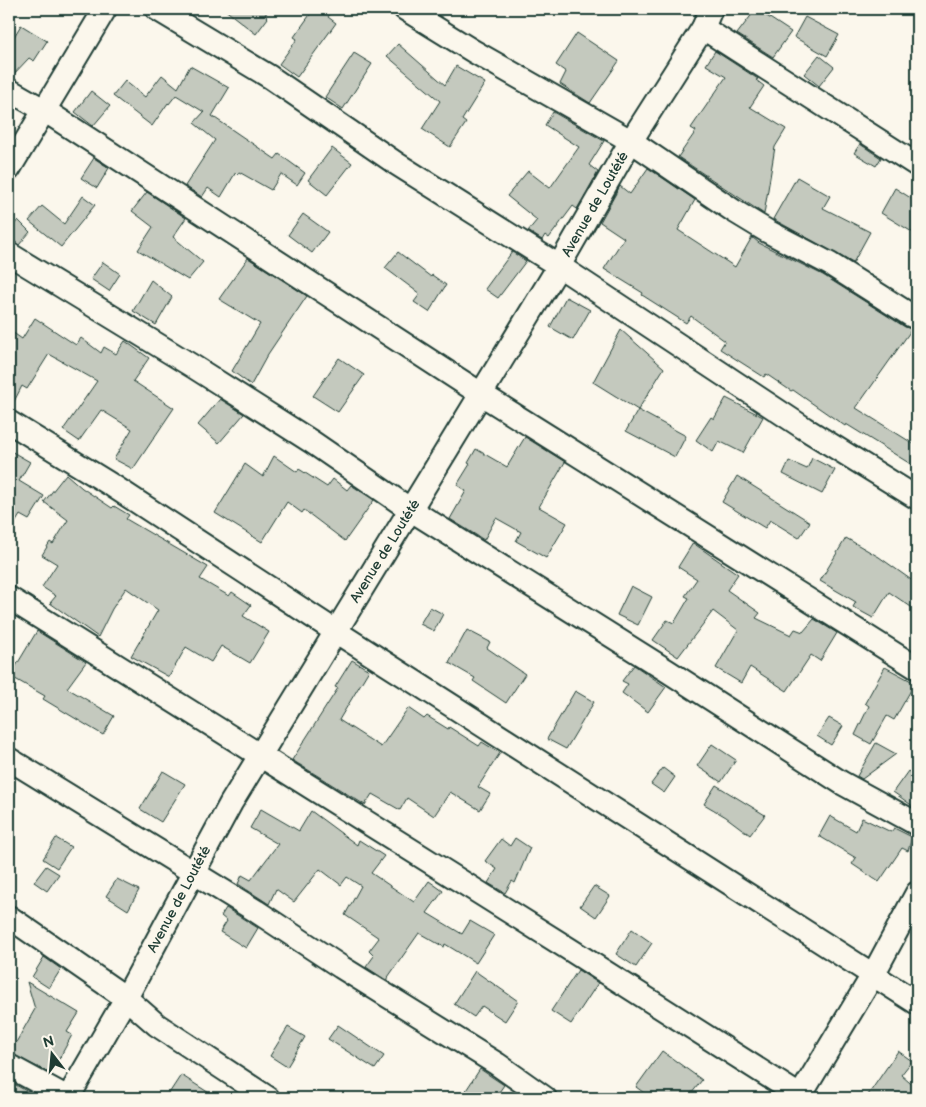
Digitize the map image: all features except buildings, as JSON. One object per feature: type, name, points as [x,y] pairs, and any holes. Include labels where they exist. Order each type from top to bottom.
[{"type":"street","points":[[9,169],[105,9]]},
{"type":"street","points":[[157,9],[270,77],[398,164],[559,266],[804,428],[917,498]]},
{"type":"street","points":[[405,9],[631,141],[766,231],[830,264],[912,316]]},
{"type":"street","points":[[707,19],[917,165]]},
{"type":"street","name":"Avenue de Loutété","points":[[68,1098],[126,998],[230,803],[411,510],[559,266],[631,141],[707,19]]},
{"type":"street","points":[[9,90],[44,110],[481,394],[917,668]]},
{"type":"street","points":[[9,254],[194,367],[411,510],[842,783],[917,824]]},
{"type":"street","points":[[9,422],[113,486],[335,631],[917,1003]]},
{"type":"street","points":[[9,598],[801,1098],[873,975],[917,893]]},
{"type":"street","points":[[9,759],[497,1064],[545,1098]]},
{"type":"street","points":[[9,917],[126,998],[157,1025],[268,1098]]},
{"type":"street","points":[[9,1066],[68,1098]]}]
